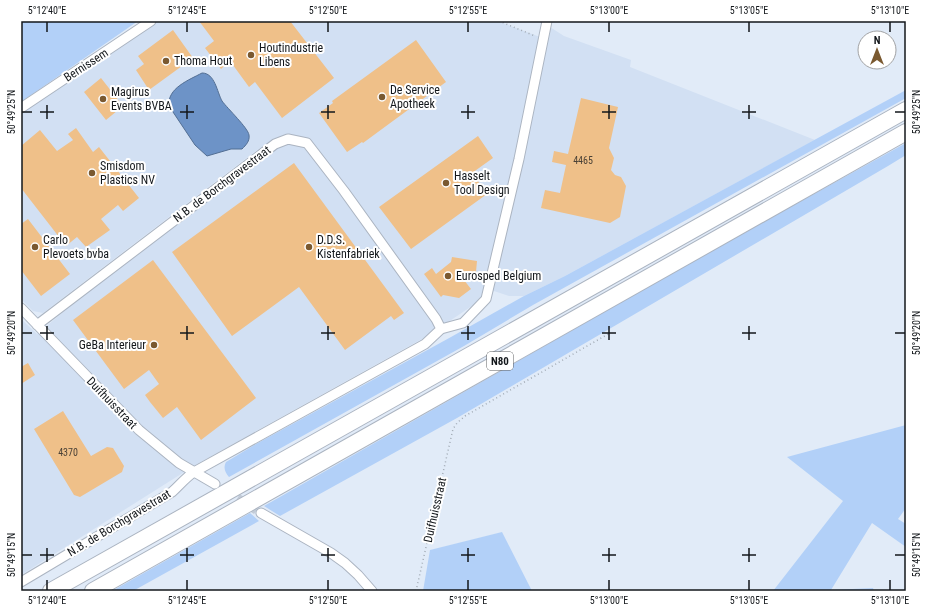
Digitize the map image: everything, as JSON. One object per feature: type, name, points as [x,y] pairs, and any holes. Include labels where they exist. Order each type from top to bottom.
[{"type":"highway","name":"N80","points":[[51,591],[906,110]]},
{"type":"highway","name":"N80","points":[[93,591],[906,132]]},
{"type":"street","name":"Bernissem","points":[[21,108],[152,21]]},
{"type":"street","name":"N.B. de Borchgravestraat","points":[[21,582],[172,492],[185,478],[194,472],[425,344],[441,329],[463,323],[486,299],[519,159],[547,23]]},
{"type":"street","name":"N.B. de Borchgravestraat","points":[[37,325],[275,144],[288,139],[307,143],[344,191],[441,329]]},
{"type":"street","name":"Duifhuisstraat","points":[[21,308],[139,430],[180,463],[214,484]]},
{"type":"street","points":[[261,513],[331,553],[358,575],[372,591]]},
{"type":"path","points":[[499,21],[544,40]]},
{"type":"path","name":"Duifhuisstraat","points":[[416,591],[453,429],[456,423],[465,416],[610,333]]},
{"type":"shaded area","points":[[21,21],[138,21],[21,102]]},
{"type":"shaded area","points":[[157,21],[497,21],[548,40],[550,27],[564,36],[631,60],[630,67],[815,140],[565,276],[524,296],[509,296],[494,291],[429,335],[197,464],[21,575],[21,319],[37,334],[261,147],[43,313],[33,311],[21,299],[21,114]]},
{"type":"shaded area","points":[[202,73],[213,79],[222,101],[248,132],[248,141],[242,149],[231,149],[207,156],[195,145],[169,106],[171,94],[175,89]]},
{"type":"shaded area","points":[[906,90],[906,98],[533,305],[464,346],[229,477],[226,473],[226,462],[256,444],[524,296],[565,276]]},
{"type":"shaded area","points":[[906,143],[906,155],[457,418],[280,516],[264,506],[704,255]]},
{"type":"shaded area","points":[[906,425],[906,508],[898,519],[906,524],[906,547],[872,523],[831,590],[873,588],[874,591],[773,591],[843,501],[787,457]]},
{"type":"shaded area","points":[[250,513],[259,521],[133,591],[112,591]]},
{"type":"shaded area","points":[[502,532],[532,591],[423,591],[430,550]]},
{"type":"building","points":[[199,21],[290,21],[334,78],[282,118],[255,82],[249,87],[230,61],[221,69],[205,48],[214,41]]},
{"type":"building","name":"Thoma Hout","points":[[173,30],[193,58],[149,90],[136,70],[144,64],[138,56]]},
{"type":"building","name":"De Service Apotheek","points":[[416,40],[446,82],[363,143],[362,142],[347,152],[319,113],[333,103],[332,101]]},
{"type":"building","name":"Magirus Events BVBA","points":[[101,78],[123,106],[106,120],[84,92]]},
{"type":"building","points":[[581,98],[618,107],[609,148],[614,158],[611,170],[615,175],[621,177],[626,186],[620,217],[610,223],[541,208],[545,190],[560,193],[566,165],[552,162],[554,151],[568,154]]},
{"type":"building","name":"Smisdom Plastics NV","points":[[76,128],[93,152],[99,147],[139,198],[123,211],[118,205],[101,219],[110,230],[86,247],[77,237],[66,246],[21,188],[21,146],[40,130],[57,151],[73,140],[68,134]]},
{"type":"building","name":"Hasselt Tool Design","points":[[478,136],[493,158],[472,173],[487,194],[411,249],[379,207]]},
{"type":"building","name":"D.D.S. Kistenfabriek","points":[[294,163],[404,313],[394,320],[391,316],[345,350],[299,287],[232,336],[172,252]]},
{"type":"building","name":"Carlo Plevoets bvba","points":[[28,219],[70,274],[41,296],[21,270],[21,224]]},
{"type":"building","name":"Eurosped Belgium","points":[[452,257],[477,261],[476,272],[464,280],[471,289],[459,298],[443,295],[441,297],[424,274],[432,268],[436,274],[451,262]]},
{"type":"building","name":"GeBa Interieur","points":[[153,260],[256,398],[201,440],[177,407],[163,418],[150,402],[145,395],[159,384],[149,370],[124,389],[73,320]]},
{"type":"building","points":[[28,363],[35,375],[21,384],[21,367]]},
{"type":"building","points":[[63,411],[91,456],[107,447],[113,448],[124,466],[122,472],[80,497],[74,495],[34,429]]},
{"type":"tunnel","points":[[226,491],[261,513]]},
{"type":"place","name":"Houtindustrie Libens","points":[[251,55]]},
{"type":"place","name":"Thoma Hout","points":[[166,61]]},
{"type":"place","name":"De Service Apotheek","points":[[382,97]]},
{"type":"place","name":"Magirus Events BVBA","points":[[103,99]]},
{"type":"place","name":"Smisdom Plastics NV","points":[[92,173]]},
{"type":"place","name":"Hasselt Tool Design","points":[[446,183]]},
{"type":"place","name":"Carlo Plevoets bvba","points":[[35,247]]},
{"type":"place","name":"D.D.S. Kistenfabriek","points":[[309,247]]},
{"type":"place","name":"Eurosped Belgium","points":[[448,276]]},
{"type":"place","name":"GeBa Interieur","points":[[154,345]]}]
